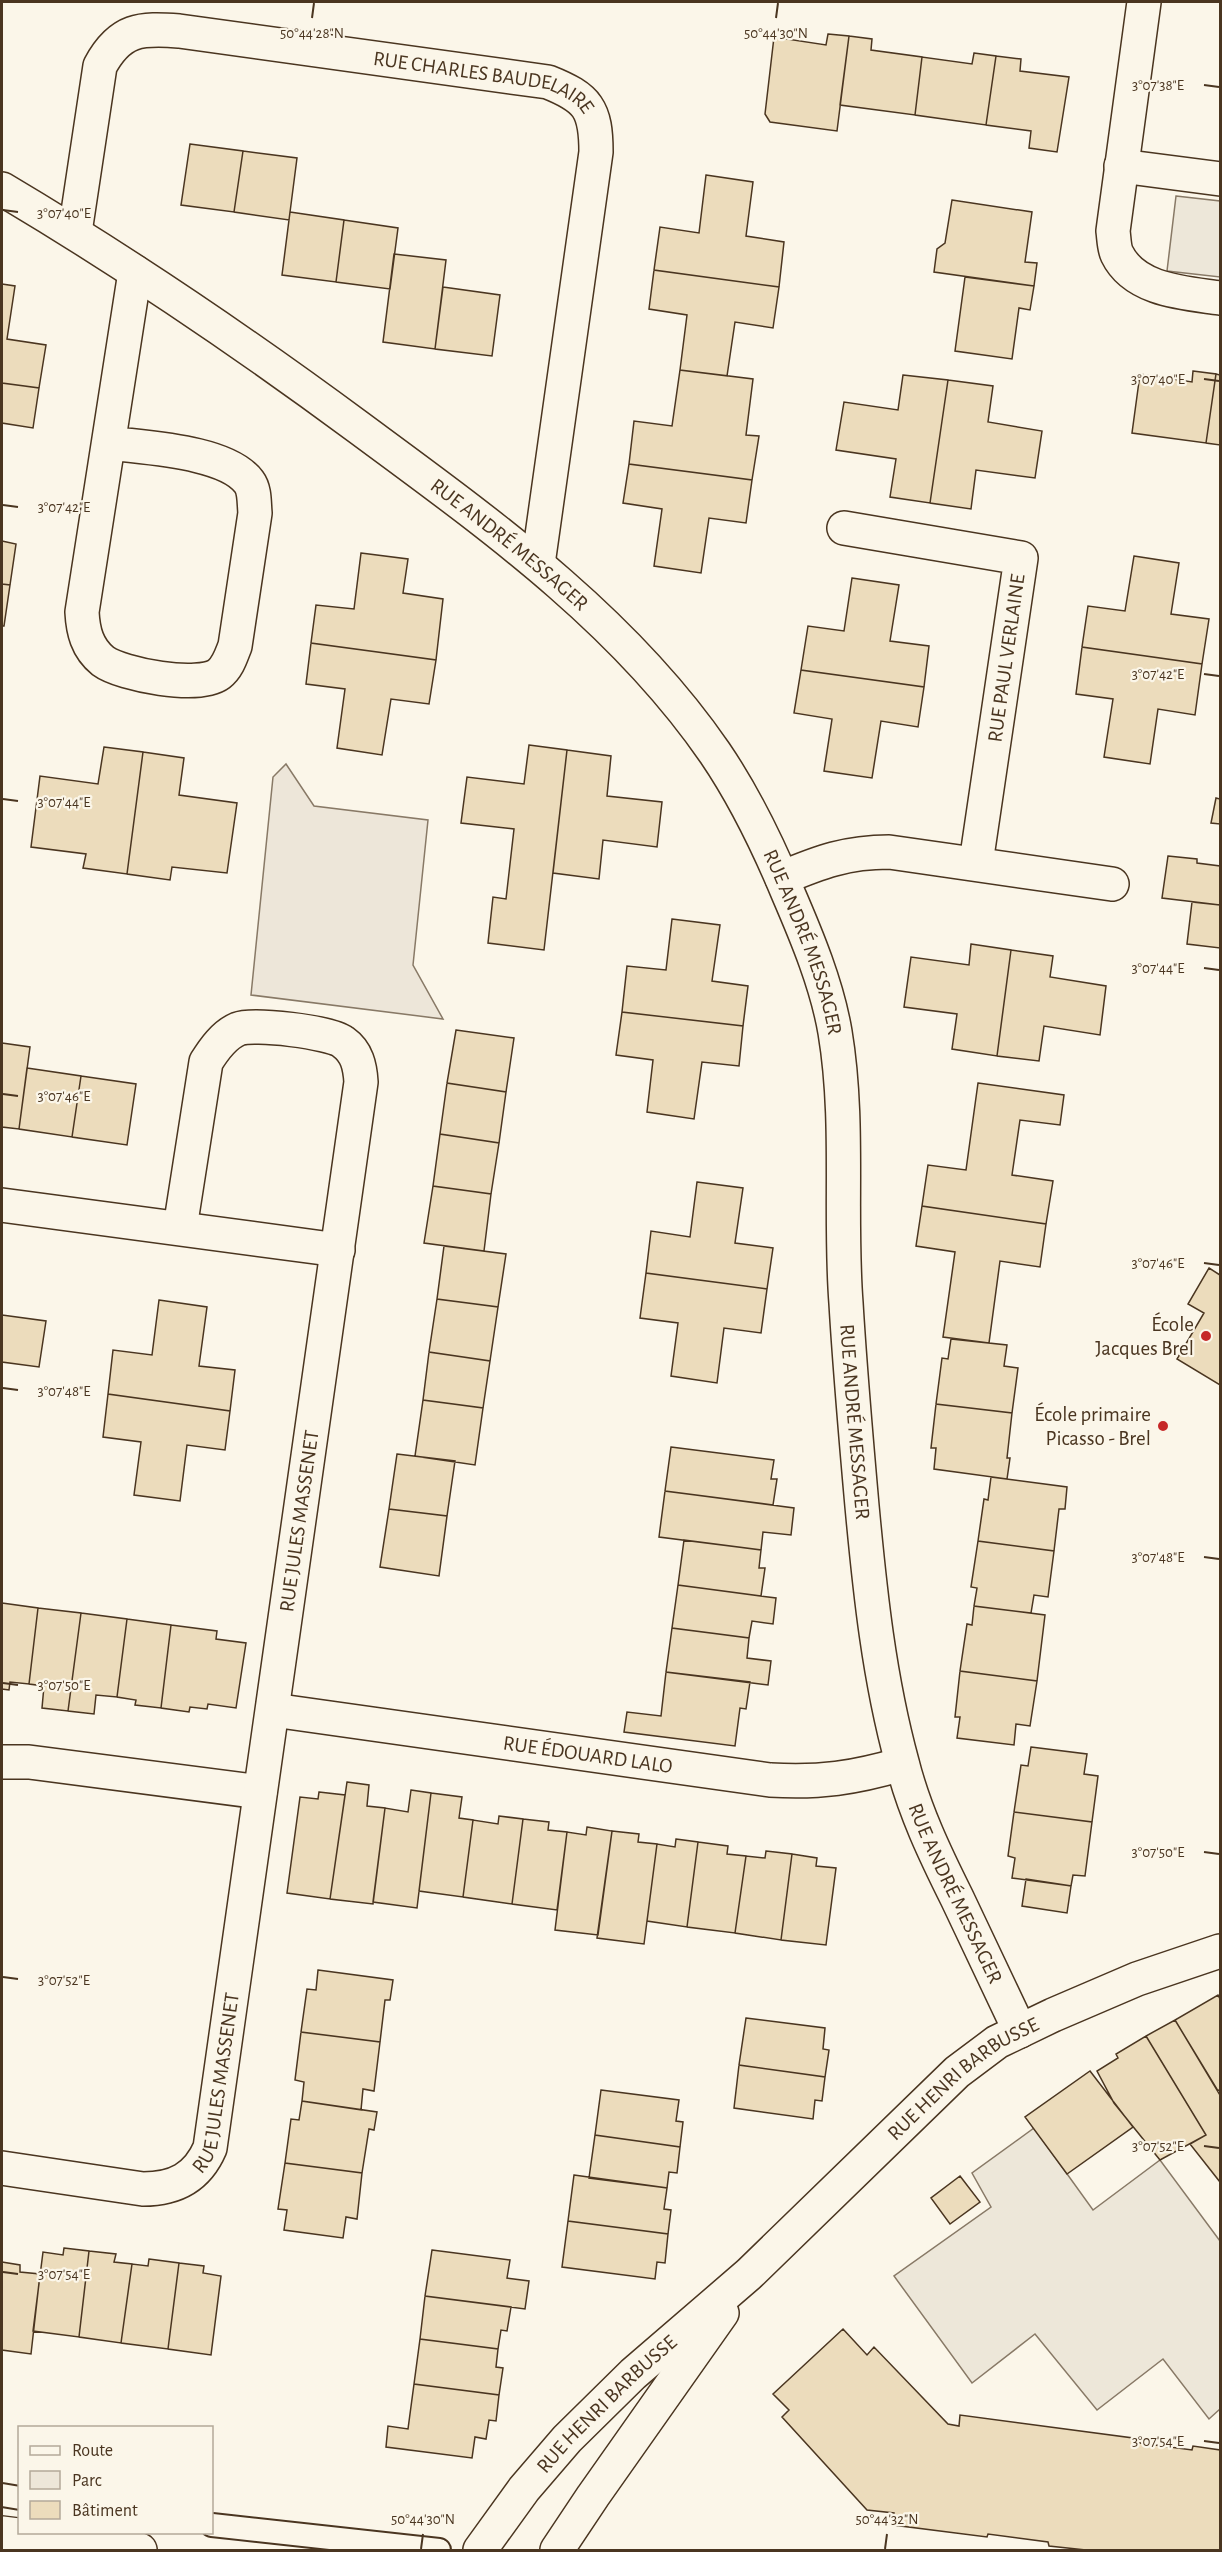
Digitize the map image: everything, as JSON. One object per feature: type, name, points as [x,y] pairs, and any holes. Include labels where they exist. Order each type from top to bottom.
[{"type":"street","points":[[1143,2],[1113,231],[1117,254],[1145,281],[1164,289],[1221,298]]},
{"type":"street","name":"RUE CHARLES BAUDELAIRE","points":[[75,232],[100,66],[109,49],[120,38],[136,32],[158,29],[191,32],[548,82],[570,91],[583,101],[592,115],[596,152],[538,564]]},
{"type":"street","points":[[1121,166],[1221,179]]},
{"type":"street","name":"RUE ANDRÉ MESSAGER","points":[[2,189],[75,232],[275,366],[538,564],[623,642],[686,715],[714,751],[736,785],[771,851],[782,878],[825,992],[838,1055],[843,1107],[845,1296],[859,1474],[877,1639],[902,1764],[924,1829],[1020,2031]]},
{"type":"street","points":[[109,443],[208,458],[239,472],[250,483],[254,495],[255,513],[235,646],[229,662],[219,674],[204,681],[189,682],[118,670],[102,660],[89,646],[83,627],[82,612],[135,272]]},
{"type":"street","name":"RUE PAUL VERLAINE","points":[[844,528],[1021,558],[976,863]]},
{"type":"street","points":[[782,878],[817,863],[861,852],[889,852],[1112,884]]},
{"type":"street","name":"RUE JULES MASSENET","points":[[2,2168],[143,2189],[158,2189],[183,2182],[204,2162],[210,2148],[361,1082],[360,1064],[352,1050],[341,1040],[268,1026],[250,1025],[236,1030],[214,1049],[206,1062],[180,1228]]},
{"type":"street","points":[[2,1204],[338,1250]]},
{"type":"street","name":"RUE ÉDOUARD LALO","points":[[273,1710],[770,1780],[802,1782],[837,1780],[902,1764]]},
{"type":"street","points":[[2,1762],[29,1762],[260,1792]]},
{"type":"street","name":"RUE HENRI BARBUSSE","points":[[480,2550],[524,2489],[567,2439],[633,2374],[749,2274],[957,2072],[997,2042],[1020,2031],[1137,1979],[1221,1951]]},
{"type":"street","name":"RUE HENRI BARBUSSE","points":[[557,2550],[749,2274]]},
{"type":"street","points":[[2,2533],[140,2550]]},
{"type":"lane","points":[[2,2495],[18,2498]]},
{"type":"lane","points":[[213,2525],[439,2550]]},
{"type":"green space","points":[[286,764],[314,806],[428,820],[413,965],[443,1019],[251,995],[273,777]]},
{"type":"shaded area","points":[[1176,196],[1220,201],[1220,277],[1167,271]]},
{"type":"shaded area","points":[[1034,2128],[1093,2210],[1160,2160],[1220,2241],[1220,2409],[1209,2419],[1163,2359],[1097,2410],[1035,2334],[972,2383],[894,2276],[991,2207],[972,2173]]},
{"type":"building","points":[[828,34],[849,36],[837,131],[770,122],[765,114],[774,37],[826,45]]},
{"type":"building","points":[[849,36],[872,39],[871,50],[922,57],[915,115],[840,105]]},
{"type":"building","points":[[974,53],[996,56],[986,125],[915,115],[922,57],[972,64]]},
{"type":"building","points":[[996,56],[1021,59],[1020,71],[1069,77],[1057,152],[1029,148],[1031,131],[986,125]]},
{"type":"building","points":[[190,144],[243,151],[234,212],[181,205]]},
{"type":"building","points":[[243,151],[297,158],[289,220],[234,212]]},
{"type":"building","points":[[706,175],[753,182],[746,236],[784,242],[779,287],[654,270],[660,227],[699,233]]},
{"type":"building","points":[[952,200],[1032,212],[1025,262],[1037,263],[1034,286],[934,272],[937,249],[945,243]]},
{"type":"building","points":[[290,212],[344,220],[336,282],[282,275]]},
{"type":"building","points":[[344,220],[398,228],[390,289],[336,282]]},
{"type":"building","points":[[394,254],[446,260],[435,349],[383,342]]},
{"type":"building","points":[[654,270],[779,287],[773,328],[735,322],[727,376],[680,370],[687,315],[649,309]]},
{"type":"building","points":[[965,277],[1034,286],[1030,310],[1019,308],[1012,359],[955,351]]},
{"type":"building","points":[[2,284],[15,286],[7,339],[46,345],[39,388],[2,383]]},
{"type":"building","points":[[443,287],[500,295],[492,356],[435,349]]},
{"type":"building","points":[[680,370],[753,379],[746,435],[759,436],[752,480],[629,464],[634,421],[672,426]]},
{"type":"building","points":[[1193,371],[1216,374],[1206,443],[1132,433],[1140,374],[1192,382]]},
{"type":"building","points":[[1216,374],[1220,375],[1220,445],[1206,443]]},
{"type":"building","points":[[903,375],[948,380],[930,503],[890,497],[896,459],[836,450],[844,402],[898,410]]},
{"type":"building","points":[[948,380],[993,386],[988,422],[1042,431],[1035,478],[976,470],[971,509],[930,503]]},
{"type":"building","points":[[2,383],[39,388],[33,428],[2,423]]},
{"type":"building","points":[[629,464],[752,480],[746,523],[709,518],[701,573],[654,566],[662,509],[623,503]]},
{"type":"building","points":[[2,541],[16,544],[10,585],[2,584]]},
{"type":"building","points":[[361,553],[408,559],[403,593],[443,599],[436,660],[311,643],[316,605],[354,609]]},
{"type":"building","points":[[1134,556],[1179,563],[1171,614],[1209,619],[1202,664],[1082,647],[1088,606],[1125,611]]},
{"type":"building","points":[[852,578],[899,585],[890,641],[929,646],[924,687],[801,670],[808,626],[844,631]]},
{"type":"building","points":[[2,584],[10,585],[4,626],[2,626]]},
{"type":"building","points":[[311,643],[436,660],[429,704],[391,699],[382,755],[337,748],[345,689],[306,684]]},
{"type":"building","points":[[1082,647],[1202,664],[1195,715],[1158,709],[1150,764],[1104,757],[1113,699],[1076,694]]},
{"type":"building","points":[[801,670],[924,687],[918,727],[881,721],[872,778],[824,771],[832,719],[794,713]]},
{"type":"building","points":[[529,745],[567,750],[544,950],[488,943],[493,897],[506,899],[514,829],[461,823],[467,777],[524,784]]},
{"type":"building","points":[[104,747],[143,752],[127,874],[83,868],[86,854],[31,847],[40,776],[98,784]]},
{"type":"building","points":[[567,750],[611,756],[607,796],[662,802],[657,847],[603,840],[599,879],[553,873]]},
{"type":"building","points":[[143,752],[184,758],[179,795],[237,803],[227,873],[172,867],[170,880],[127,874]]},
{"type":"building","points":[[1216,798],[1220,799],[1220,824],[1211,823]]},
{"type":"building","points":[[1168,856],[1197,859],[1197,863],[1220,866],[1220,905],[1162,898]]},
{"type":"building","points":[[1192,902],[1220,905],[1220,948],[1187,944]]},
{"type":"building","points":[[672,919],[720,925],[712,981],[748,986],[743,1026],[622,1012],[627,966],[666,970]]},
{"type":"building","points":[[971,944],[1011,950],[997,1056],[952,1049],[957,1014],[904,1007],[911,957],[969,965]]},
{"type":"building","points":[[1011,950],[1053,956],[1050,977],[1106,986],[1100,1035],[1044,1026],[1039,1061],[997,1056]]},
{"type":"building","points":[[622,1012],[743,1026],[739,1066],[702,1062],[694,1119],[647,1112],[653,1060],[616,1055]]},
{"type":"building","points":[[456,1030],[514,1038],[506,1092],[447,1083]]},
{"type":"building","points":[[2,1043],[30,1047],[19,1129],[2,1127]]},
{"type":"building","points":[[27,1068],[81,1076],[72,1137],[19,1129]]},
{"type":"building","points":[[81,1076],[136,1084],[127,1145],[72,1137]]},
{"type":"building","points":[[447,1083],[506,1092],[499,1143],[440,1134]]},
{"type":"building","points":[[978,1083],[1064,1095],[1060,1125],[1020,1120],[1012,1175],[1053,1181],[1046,1224],[922,1206],[928,1165],[966,1170]]},
{"type":"building","points":[[440,1134],[499,1143],[491,1194],[433,1186]]},
{"type":"building","points":[[697,1182],[743,1188],[735,1243],[773,1248],[767,1289],[646,1273],[651,1231],[690,1237]]},
{"type":"building","points":[[433,1186],[491,1194],[484,1251],[424,1243]]},
{"type":"building","points":[[922,1206],[1046,1224],[1040,1267],[1000,1261],[989,1343],[943,1337],[955,1252],[916,1246]]},
{"type":"building","points":[[444,1246],[506,1254],[498,1307],[437,1299]]},
{"type":"building","name":"École Jacques Brel","points":[[1209,1268],[1220,1275],[1220,1385],[1177,1359],[1204,1313],[1188,1304]]},
{"type":"building","points":[[646,1273],[767,1289],[761,1333],[724,1328],[717,1383],[671,1376],[678,1323],[640,1318]]},
{"type":"building","points":[[437,1299],[498,1307],[490,1361],[429,1352]]},
{"type":"building","points":[[159,1300],[207,1307],[199,1366],[235,1370],[230,1411],[108,1394],[113,1350],[152,1355]]},
{"type":"building","points":[[2,1315],[46,1321],[39,1367],[2,1362]]},
{"type":"building","points":[[951,1339],[1007,1345],[1004,1366],[1018,1368],[1012,1413],[936,1404],[942,1358],[948,1359]]},
{"type":"building","points":[[429,1352],[490,1361],[483,1408],[423,1400]]},
{"type":"building","points":[[108,1394],[230,1411],[225,1450],[187,1445],[180,1501],[134,1495],[141,1442],[103,1437]]},
{"type":"building","points":[[423,1400],[483,1408],[475,1465],[415,1456]]},
{"type":"building","points":[[936,1404],[1012,1413],[1007,1479],[934,1469],[936,1448],[931,1448]]},
{"type":"building","points":[[671,1447],[774,1460],[771,1479],[777,1479],[773,1505],[665,1491]]},
{"type":"building","points":[[397,1454],[455,1461],[447,1516],[389,1509]]},
{"type":"building","points":[[991,1477],[1067,1487],[1065,1509],[1059,1509],[1054,1551],[978,1541],[984,1499],[988,1500]]},
{"type":"building","points":[[665,1491],[794,1508],[791,1535],[763,1532],[761,1550],[659,1537]]},
{"type":"building","points":[[389,1509],[447,1516],[439,1576],[380,1567]]},
{"type":"building","points":[[684,1540],[761,1550],[759,1568],[765,1568],[761,1596],[678,1585]]},
{"type":"building","points":[[978,1541],[1054,1551],[1048,1597],[1034,1595],[1031,1613],[974,1606],[977,1588],[971,1587]]},
{"type":"building","points":[[678,1585],[776,1598],[773,1624],[752,1621],[749,1638],[672,1628]]},
{"type":"building","points":[[2,1603],[38,1608],[29,1684],[10,1682],[9,1690],[2,1689]]},
{"type":"building","points":[[974,1606],[1045,1615],[1037,1681],[960,1671],[967,1624],[972,1625]]},
{"type":"building","points":[[38,1608],[81,1613],[68,1711],[42,1708],[44,1686],[29,1684]]},
{"type":"building","points":[[81,1613],[127,1619],[117,1697],[96,1695],[94,1714],[68,1711]]},
{"type":"building","points":[[127,1619],[171,1625],[161,1708],[135,1705],[136,1700],[117,1697]]},
{"type":"building","points":[[171,1625],[217,1631],[216,1639],[246,1643],[236,1708],[208,1704],[207,1709],[190,1707],[189,1712],[161,1708]]},
{"type":"building","points":[[672,1628],[749,1638],[747,1658],[771,1661],[768,1685],[666,1672]]},
{"type":"building","points":[[960,1671],[1037,1681],[1030,1726],[1016,1724],[1014,1745],[957,1738],[960,1717],[955,1717]]},
{"type":"building","points":[[666,1672],[750,1682],[746,1709],[740,1708],[735,1746],[624,1732],[627,1712],[661,1716]]},
{"type":"building","points":[[1031,1747],[1087,1754],[1084,1774],[1098,1776],[1092,1822],[1014,1812],[1021,1765],[1028,1766]]},
{"type":"building","points":[[347,1782],[369,1785],[367,1806],[385,1808],[373,1904],[330,1899]]},
{"type":"building","points":[[411,1790],[431,1793],[417,1908],[373,1902],[385,1808],[408,1812]]},
{"type":"building","points":[[319,1792],[345,1795],[330,1899],[287,1893],[300,1797],[318,1799]]},
{"type":"building","points":[[431,1793],[462,1797],[459,1818],[473,1820],[463,1897],[419,1891]]},
{"type":"building","points":[[1014,1812],[1092,1822],[1085,1876],[1073,1875],[1071,1886],[1012,1878],[1015,1858],[1008,1856]]},
{"type":"building","points":[[499,1816],[523,1819],[512,1904],[463,1897],[473,1820],[498,1824]]},
{"type":"building","points":[[523,1819],[549,1822],[548,1830],[567,1832],[557,1910],[512,1904]]},
{"type":"building","points":[[587,1827],[612,1831],[598,1935],[555,1930],[567,1832],[586,1835]]},
{"type":"building","points":[[612,1831],[639,1834],[638,1842],[657,1844],[644,1944],[597,1938]]},
{"type":"building","points":[[676,1839],[698,1842],[687,1927],[647,1921],[657,1844],[675,1847]]},
{"type":"building","points":[[698,1842],[728,1846],[727,1854],[746,1856],[735,1933],[687,1927]]},
{"type":"building","points":[[766,1851],[792,1854],[781,1940],[735,1933],[746,1856],[765,1858]]},
{"type":"building","points":[[792,1854],[817,1858],[816,1866],[836,1868],[826,1945],[781,1940]]},
{"type":"building","points":[[1026,1879],[1071,1886],[1067,1913],[1022,1906]]},
{"type":"building","points":[[318,1970],[393,1980],[390,2000],[385,2000],[380,2042],[301,2032],[307,1989],[316,1990]]},
{"type":"building","points":[[1218,1995],[1220,1999],[1220,2089],[1218,2091],[1175,2020]]},
{"type":"building","points":[[746,2018],[825,2028],[823,2049],[829,2050],[825,2077],[739,2065]]},
{"type":"building","points":[[1175,2020],[1220,2095],[1220,2182],[1190,2144],[1206,2135],[1146,2036]]},
{"type":"building","points":[[301,2032],[380,2042],[374,2091],[363,2089],[361,2110],[302,2101],[304,2082],[295,2080]]},
{"type":"building","points":[[1146,2036],[1206,2135],[1160,2160],[1114,2103],[1097,2071],[1118,2058],[1116,2054]]},
{"type":"building","points":[[739,2065],[825,2077],[822,2101],[815,2100],[813,2119],[734,2108]]},
{"type":"building","points":[[1090,2071],[1133,2127],[1067,2174],[1025,2117]]},
{"type":"building","points":[[601,2090],[679,2100],[676,2121],[683,2122],[680,2147],[595,2135]]},
{"type":"building","points":[[302,2101],[377,2112],[374,2130],[369,2129],[362,2173],[285,2163],[291,2119],[299,2120]]},
{"type":"building","points":[[595,2135],[680,2147],[677,2173],[669,2172],[667,2188],[589,2178]]},
{"type":"building","points":[[285,2163],[362,2173],[357,2219],[346,2217],[343,2238],[284,2230],[287,2210],[278,2209]]},
{"type":"building","points":[[574,2175],[667,2188],[664,2209],[671,2210],[668,2234],[568,2221]]},
{"type":"building","points":[[960,2176],[980,2202],[950,2224],[931,2198]]},
{"type":"building","points":[[568,2221],[668,2234],[665,2263],[657,2262],[655,2279],[562,2267]]},
{"type":"building","points":[[64,2248],[89,2251],[79,2337],[33,2331],[43,2252],[63,2255]]},
{"type":"building","points":[[432,2250],[510,2260],[507,2278],[529,2281],[525,2309],[425,2296]]},
{"type":"building","points":[[89,2251],[116,2254],[114,2262],[132,2264],[121,2343],[79,2337]]},
{"type":"building","points":[[149,2259],[179,2263],[168,2349],[121,2343],[132,2264],[148,2266]]},
{"type":"building","points":[[2,2262],[20,2265],[20,2272],[40,2274],[31,2354],[2,2350]]},
{"type":"building","points":[[179,2263],[204,2266],[203,2273],[221,2276],[211,2355],[168,2349]]},
{"type":"building","points":[[425,2296],[511,2307],[507,2331],[501,2330],[498,2349],[420,2339]]},
{"type":"building","points":[[843,2329],[867,2355],[874,2347],[948,2424],[959,2426],[960,2415],[1133,2438],[1133,2442],[1192,2450],[1193,2446],[1220,2450],[1220,2550],[1086,2550],[1049,2546],[1048,2542],[893,2525],[894,2513],[867,2510],[782,2417],[789,2410],[773,2394]]},
{"type":"building","points":[[420,2339],[498,2349],[496,2367],[503,2368],[499,2395],[414,2384]]},
{"type":"building","points":[[414,2384],[499,2395],[496,2421],[489,2420],[486,2439],[475,2437],[472,2458],[386,2447],[388,2426],[408,2429]]},
{"type":"place","name":"École Jacques Brel","points":[[1206,1336]]},
{"type":"place","name":"École primaire Picasso - Brel","points":[[1163,1426]]}]
